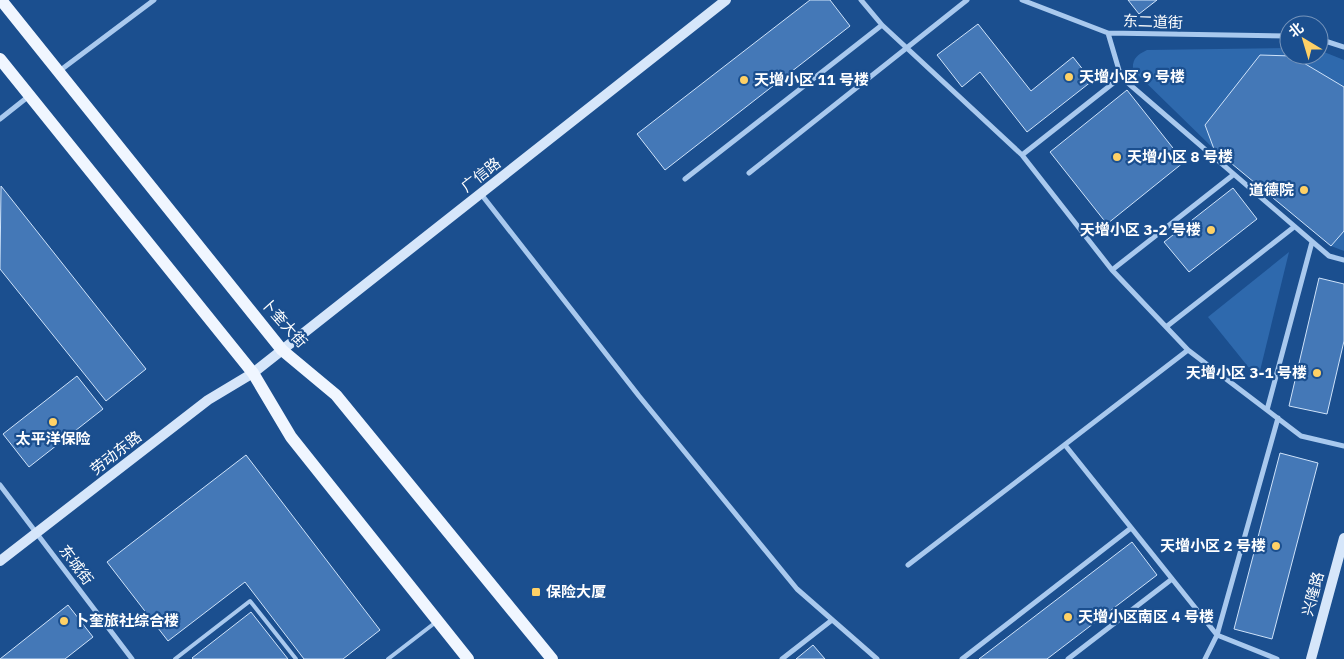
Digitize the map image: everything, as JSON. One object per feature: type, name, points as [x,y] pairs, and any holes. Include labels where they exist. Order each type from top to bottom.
[{"type":"main road","name":"卜奎大街","points":[[1,0],[282,350],[336,395],[552,659]]},
{"type":"main road","name":"广信路","points":[[253,372],[726,0]]},
{"type":"main road","points":[[0,59],[253,372],[291,437],[468,659]]},
{"type":"main road","name":"劳动东路","points":[[0,562],[208,400],[253,372]]},
{"type":"main road","name":"兴隆路","points":[[1311,659],[1344,538]]},
{"type":"street","points":[[58,72],[154,0]]},
{"type":"street","points":[[861,0],[882,25],[1022,155],[1112,270],[1188,350],[1301,436],[1344,446]]},
{"type":"street","points":[[749,173],[967,0]]},
{"type":"street","name":"东二道街","points":[[1022,0],[1108,32],[1279,36]]},
{"type":"street","points":[[686,179],[882,25]]},
{"type":"street","points":[[1108,32],[1121,77],[1329,256],[1344,260]]},
{"type":"street","points":[[1329,42],[1344,47]]},
{"type":"street","points":[[1022,155],[1121,77]]},
{"type":"street","points":[[0,119],[29,95]]},
{"type":"street","points":[[1112,270],[1233,175]]},
{"type":"street","points":[[481,194],[638,396],[797,589],[877,659]]},
{"type":"street","points":[[1166,327],[1294,227]]},
{"type":"street","points":[[1268,410],[1312,242]]},
{"type":"street","points":[[908,566],[1188,350]]},
{"type":"street","points":[[1205,659],[1217,635],[1278,418]]},
{"type":"street","points":[[1065,445],[1217,635],[1277,659]]},
{"type":"street","name":"东城街","points":[[0,485],[132,659]]},
{"type":"street","points":[[962,659],[1131,528]]},
{"type":"street","points":[[1068,659],[1172,579]]},
{"type":"street","points":[[782,659],[832,620]]},
{"type":"lane","points":[[175,659],[250,601],[296,659]]},
{"type":"lane","points":[[388,659],[438,620]]},
{"type":"shaded area","name":"道德院","points":[[1279,48],[1279,65],[1329,65],[1329,54],[1344,60],[1344,251],[1331,246],[1214,149],[1133,70],[1133,63],[1136,58],[1147,50]]},
{"type":"shaded area","points":[[1289,252],[1258,379],[1208,317]]},
{"type":"building","name":"天增小区 11 号楼","points":[[810,0],[830,0],[850,26],[665,170],[637,134]]},
{"type":"building","points":[[1128,0],[1157,0],[1139,14]]},
{"type":"building","name":"天增小区 9 号楼","points":[[978,24],[1031,91],[1073,57],[1092,81],[1027,132],[980,72],[962,87],[937,55]]},
{"type":"building","name":"道德院","points":[[1260,55],[1279,56],[1279,65],[1307,65],[1344,87],[1344,231],[1331,246],[1214,149],[1205,125]]},
{"type":"building","name":"天增小区 8 号楼","points":[[1127,90],[1184,162],[1107,224],[1050,152]]},
{"type":"building","points":[[1,186],[146,369],[106,401],[0,269]]},
{"type":"building","name":"天增小区 3-2 号楼","points":[[1233,188],[1257,219],[1189,272],[1164,242]]},
{"type":"building","name":"天增小区 3-1 号楼","points":[[1319,278],[1344,284],[1344,341],[1327,414],[1289,406]]},
{"type":"building","name":"太平洋保险","points":[[77,376],[103,409],[29,467],[3,434]]},
{"type":"building","name":"天增小区 2 号楼","points":[[1280,453],[1318,463],[1272,639],[1234,629]]},
{"type":"building","points":[[246,455],[380,630],[343,659],[304,659],[245,582],[168,641],[107,562]]},
{"type":"building","name":"天增小区南区 4 号楼","points":[[1132,542],[1157,575],[1047,659],[979,659]]},
{"type":"building","name":"卜奎旅社综合楼","points":[[68,605],[93,637],[65,659],[0,659]]},
{"type":"building","points":[[251,612],[288,659],[192,658]]},
{"type":"building","points":[[813,645],[825,659],[796,659]]},
{"type":"place","name":"天增小区 9 号楼","points":[[1069,77]]},
{"type":"place","name":"天增小区 11 号楼","points":[[744,80]]},
{"type":"place","name":"天增小区 8 号楼","points":[[1117,157]]},
{"type":"place","name":"道德院","points":[[1304,190]]},
{"type":"place","name":"天增小区 3-2 号楼","points":[[1211,230]]},
{"type":"place","name":"天增小区 3-1 号楼","points":[[1317,373]]},
{"type":"place","name":"太平洋保险","points":[[53,422]]},
{"type":"place","name":"天增小区 2 号楼","points":[[1276,546]]},
{"type":"place","name":"保险大厦","points":[[536,592]]},
{"type":"place","name":"天增小区南区 4 号楼","points":[[1068,617]]},
{"type":"place","name":"卜奎旅社综合楼","points":[[64,621]]}]
